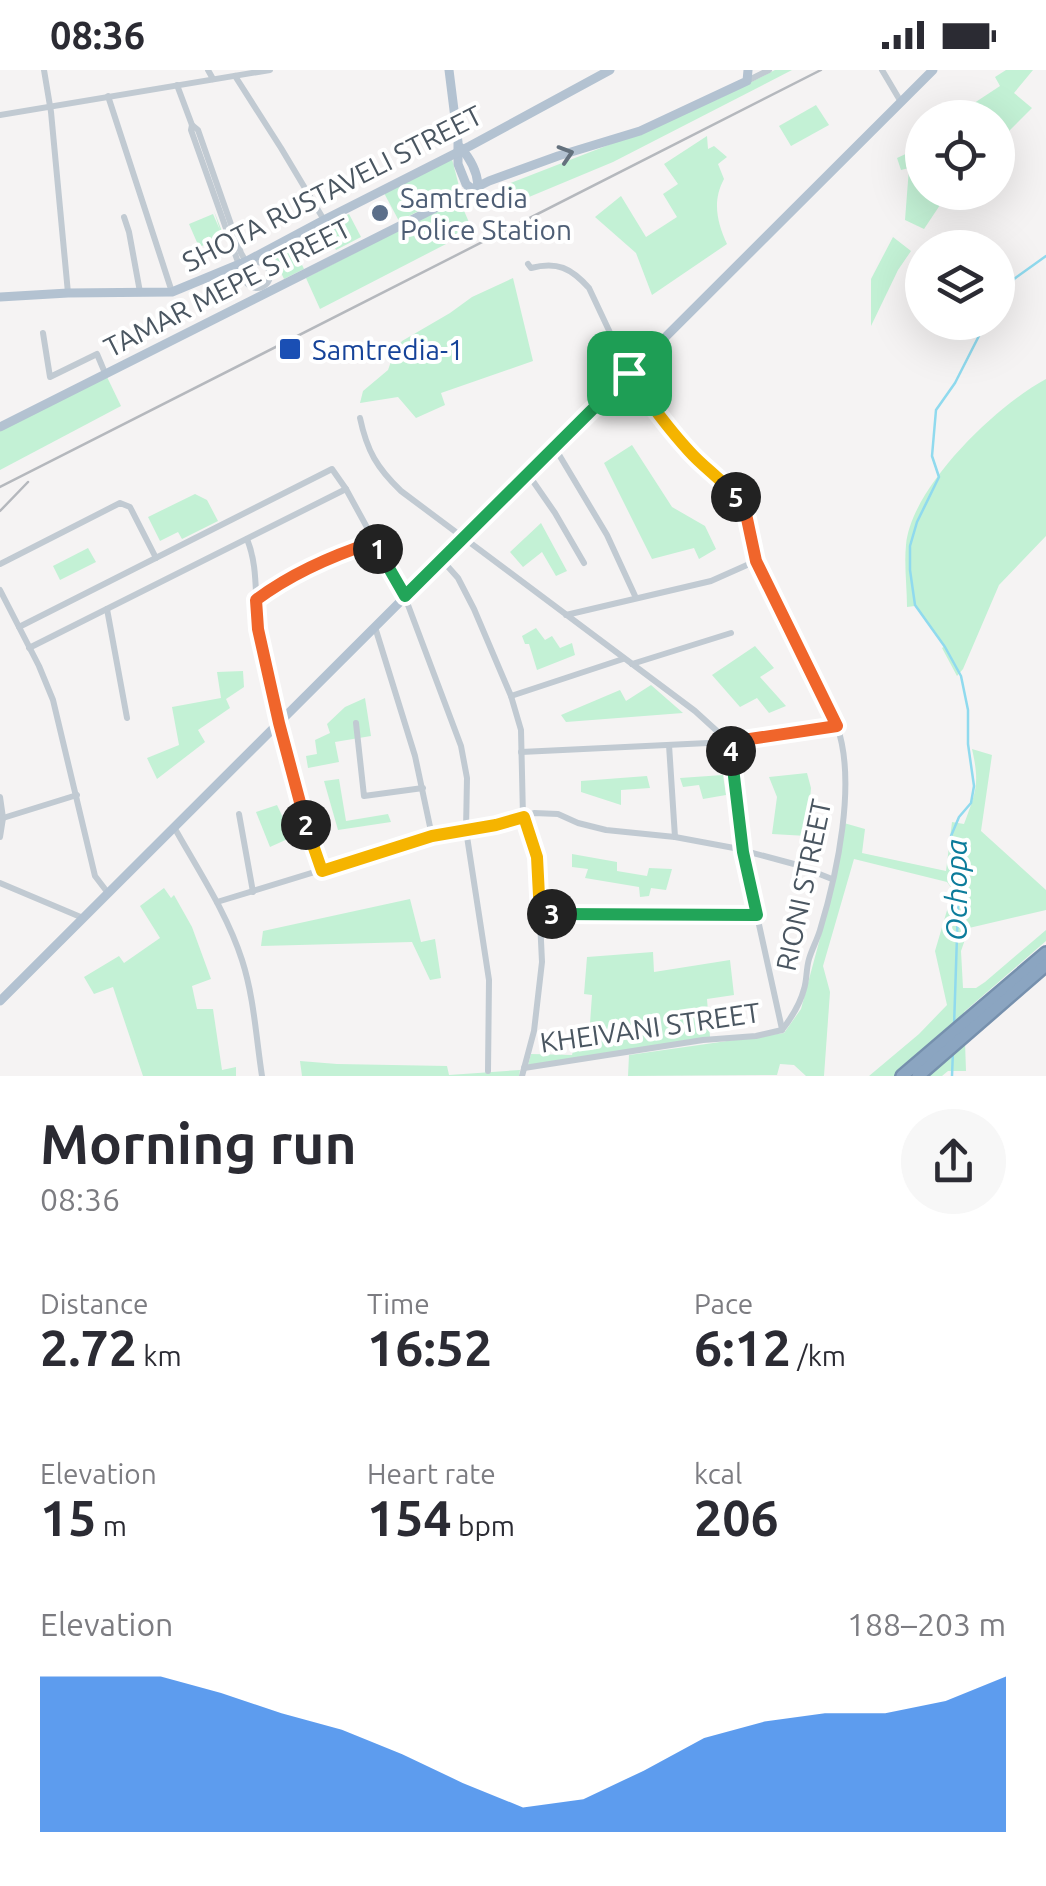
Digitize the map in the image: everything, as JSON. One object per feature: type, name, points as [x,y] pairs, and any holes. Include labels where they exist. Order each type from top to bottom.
[{"type":"highway","points":[[902,1076],[923,1067],[1046,952]]},
{"type":"highway","points":[[982,1014],[1046,966]]},
{"type":"main road","points":[[449,70],[458,164],[466,184],[475,188]]},
{"type":"main road","name":"SHOTA RUSTAVELI STREET","points":[[0,297],[172,292],[247,265],[324,220],[610,70]]},
{"type":"main road","points":[[0,1001],[934,70]]},
{"type":"main road","name":"TAMAR MEPE STREET","points":[[0,428],[264,288],[475,188],[558,156],[640,131],[747,75]]},
{"type":"street","points":[[44,70],[68,293]]},
{"type":"street","points":[[208,70],[213,79]]},
{"type":"street","points":[[0,115],[270,70]]},
{"type":"street","points":[[747,75],[769,70]]},
{"type":"street","points":[[882,70],[902,102]]},
{"type":"street","points":[[234,76],[324,220]]},
{"type":"street","points":[[177,85],[192,125],[198,130],[247,265],[245,282],[264,288],[267,267],[247,265]]},
{"type":"street","points":[[108,96],[172,292]]},
{"type":"street","points":[[124,217],[140,294]]},
{"type":"street","name":"RIONI STREET","points":[[528,264],[531,268],[548,264],[580,278],[595,300],[629,373],[653,408],[692,455],[725,482],[738,500],[746,514],[756,561],[844,746],[847,784],[832,879],[798,1007],[782,1030]]},
{"type":"street","points":[[43,334],[50,376],[96,354],[105,373]]},
{"type":"street","points":[[360,418],[380,470],[401,492],[695,710],[730,742],[743,852],[782,1030]]},
{"type":"street","points":[[555,448],[606,536],[636,598]]},
{"type":"street","points":[[19,628],[332,469],[405,596],[461,746],[467,778],[466,830],[489,980],[488,1071]]},
{"type":"street","points":[[528,474],[584,563]]},
{"type":"street","points":[[29,648],[346,489]]},
{"type":"street","points":[[0,564],[120,503],[130,507],[156,558]]},
{"type":"street","points":[[247,539],[253,553],[258,629],[279,723],[299,805],[322,871]]},
{"type":"street","points":[[256,600],[281,581],[311,566],[374,542]]},
{"type":"street","points":[[442,560],[458,578],[474,609],[521,730],[524,817],[537,857],[542,962],[534,1031],[523,1072]]},
{"type":"street","points":[[565,615],[711,581],[756,561]]},
{"type":"street","points":[[0,590],[53,700],[95,876],[108,893]]},
{"type":"street","points":[[107,609],[127,718]]},
{"type":"street","points":[[375,627],[423,788],[432,836]]},
{"type":"street","points":[[511,696],[732,633]]},
{"type":"street","points":[[356,723],[364,796],[423,788]]},
{"type":"street","points":[[521,752],[730,742],[837,726]]},
{"type":"street","points":[[669,745],[675,837]]},
{"type":"street","points":[[3,818],[77,795]]},
{"type":"street","points":[[0,797],[0,836]]},
{"type":"street","points":[[216,902],[432,836],[496,825],[534,813],[558,814],[606,830],[675,837],[743,852],[794,864],[832,879]]},
{"type":"street","points":[[239,814],[253,892]]},
{"type":"street","points":[[174,827],[216,902],[242,960],[252,1000],[262,1076]]},
{"type":"street","points":[[0,883],[83,918]]},
{"type":"street","points":[[540,915],[757,915]]},
{"type":"street","name":"KHEIVANI STREET","points":[[523,1072],[782,1030]]},
{"type":"green space","points":[[775,70],[792,70],[613,162],[505,207],[498,188],[647,130]]},
{"type":"green space","points":[[1006,70],[1033,70],[1014,93],[1032,108],[1015,125],[1015,100],[979,100],[1000,86],[995,77]]},
{"type":"green space","points":[[816,105],[829,125],[791,146],[779,126]]},
{"type":"green space","points":[[707,136],[708,149],[714,146],[727,157],[718,164],[724,179],[717,203],[718,220],[727,244],[652,295],[636,253],[595,217],[621,196],[646,237],[677,217],[663,194],[678,184],[664,164]]},
{"type":"green space","points":[[905,154],[905,169],[901,170],[897,158]]},
{"type":"green space","points":[[452,159],[460,190],[399,221],[384,193]]},
{"type":"green space","points":[[459,199],[471,227],[445,239],[446,244],[320,309],[306,278]]},
{"type":"green space","points":[[906,210],[937,210],[924,229],[905,220]]},
{"type":"green space","points":[[214,211],[225,239],[199,247],[189,224],[213,214],[220,230]]},
{"type":"green space","points":[[349,214],[361,237],[336,250],[324,226]]},
{"type":"green space","points":[[893,237],[905,246],[905,260],[871,326],[871,279]]},
{"type":"green space","points":[[291,242],[304,269],[284,279],[271,251]]},
{"type":"green space","points":[[513,278],[533,361],[441,393],[445,405],[416,418],[398,397],[360,403],[363,391],[388,370],[402,341],[472,297]]},
{"type":"green space","points":[[107,377],[121,406],[0,470],[0,431]]},
{"type":"green space","points":[[1046,379],[1046,536],[999,585],[957,676],[942,648],[945,646],[915,606],[907,607],[905,553],[911,522],[923,498],[960,450],[1004,408]]},
{"type":"green space","points":[[632,445],[672,507],[705,526],[716,549],[699,559],[694,548],[652,559],[604,463]]},
{"type":"green space","points":[[195,494],[207,500],[218,521],[182,539],[178,532],[160,541],[148,517]]},
{"type":"green space","points":[[541,523],[567,571],[556,576],[542,552],[523,567],[510,552]]},
{"type":"green space","points":[[88,548],[96,562],[60,580],[53,566]]},
{"type":"green space","points":[[536,628],[545,640],[552,636],[560,648],[572,643],[575,655],[537,670],[529,644],[525,644],[522,636]]},
{"type":"green space","points":[[755,646],[774,668],[760,677],[786,706],[769,713],[757,698],[740,707],[712,675]]},
{"type":"green space","points":[[243,671],[244,687],[226,699],[230,708],[198,730],[205,742],[157,779],[147,758],[179,745],[172,707],[221,698],[217,672]]},
{"type":"green space","points":[[651,685],[683,713],[566,722],[561,715],[620,690],[626,701]]},
{"type":"green space","points":[[365,698],[371,736],[335,742],[339,762],[308,768],[306,756],[317,754],[315,740],[330,733],[327,724],[345,707]]},
{"type":"green space","points":[[972,749],[992,755],[981,831],[1046,890],[1046,910],[969,928],[961,951],[963,988],[976,988],[985,982],[1046,930],[1046,941],[964,1012],[966,1071],[948,1071],[942,1076],[869,1076],[947,1005],[935,951],[953,890],[947,882],[854,859],[823,966],[830,992],[824,1076],[806,1076],[794,1065],[780,1064],[777,1075],[628,1076],[629,1055],[784,1033],[801,1009],[833,890],[844,823],[865,829],[862,853],[946,871],[952,822],[964,824],[974,795],[976,771]]},
{"type":"green space","points":[[807,773],[811,788],[807,836],[772,834],[777,797],[769,777]]},
{"type":"green space","points":[[723,775],[726,795],[703,799],[699,785],[683,787],[680,778]]},
{"type":"green space","points":[[647,776],[650,788],[621,790],[621,805],[581,792],[581,781]]},
{"type":"green space","points":[[339,779],[346,821],[388,814],[391,822],[338,830],[324,781]]},
{"type":"green space","points":[[277,805],[292,837],[270,847],[256,812]]},
{"type":"green space","points":[[572,854],[617,862],[617,871],[647,876],[649,868],[672,869],[666,890],[651,888],[649,896],[640,897],[639,887],[585,878],[588,869],[572,867]]},
{"type":"green space","points":[[164,888],[171,898],[174,895],[192,927],[211,979],[192,986],[197,1009],[213,1009],[222,1070],[236,1067],[236,1076],[143,1076],[113,987],[94,994],[84,977],[119,956],[124,963],[160,938],[140,906]]},
{"type":"green space","points":[[410,899],[421,942],[435,939],[441,978],[430,980],[412,942],[261,946],[263,931]]},
{"type":"green space","points":[[653,952],[654,972],[730,960],[734,995],[707,999],[710,1037],[528,1065],[531,1054],[572,1055],[576,1038],[589,1038],[592,995],[584,994],[587,957]]},
{"type":"green space","points":[[300,1061],[447,1066],[449,1075],[520,1070],[519,1076],[302,1076]]},
{"type":"waterway","name":"Ochopa","points":[[1015,278],[1046,256]]},
{"type":"waterway","name":"Ochopa","points":[[954,1027],[958,906],[951,836],[959,817],[971,803],[974,786],[968,710],[961,676],[915,605],[910,546],[939,477],[932,456],[936,410],[977,340]]},
{"type":"waterway","name":"Ochopa","points":[[952,1076],[953,1050]]},
{"type":"railway","points":[[0,487],[821,70]]},
{"type":"railway","points":[[0,511],[28,482]]},
{"type":"place","name":"Samtredia Police Station","points":[[380,213]]},
{"type":"place","name":"Samtredia-1","points":[[290,349]]},
{"type":"route","points":[[629,373],[692,455],[725,482],[738,500],[746,514],[756,561],[837,726],[730,742],[743,852],[757,915],[540,915],[537,857],[524,817],[432,836],[322,871],[299,805],[279,723],[258,629],[256,600],[281,581],[311,566],[374,542],[405,596],[629,373]]}]
